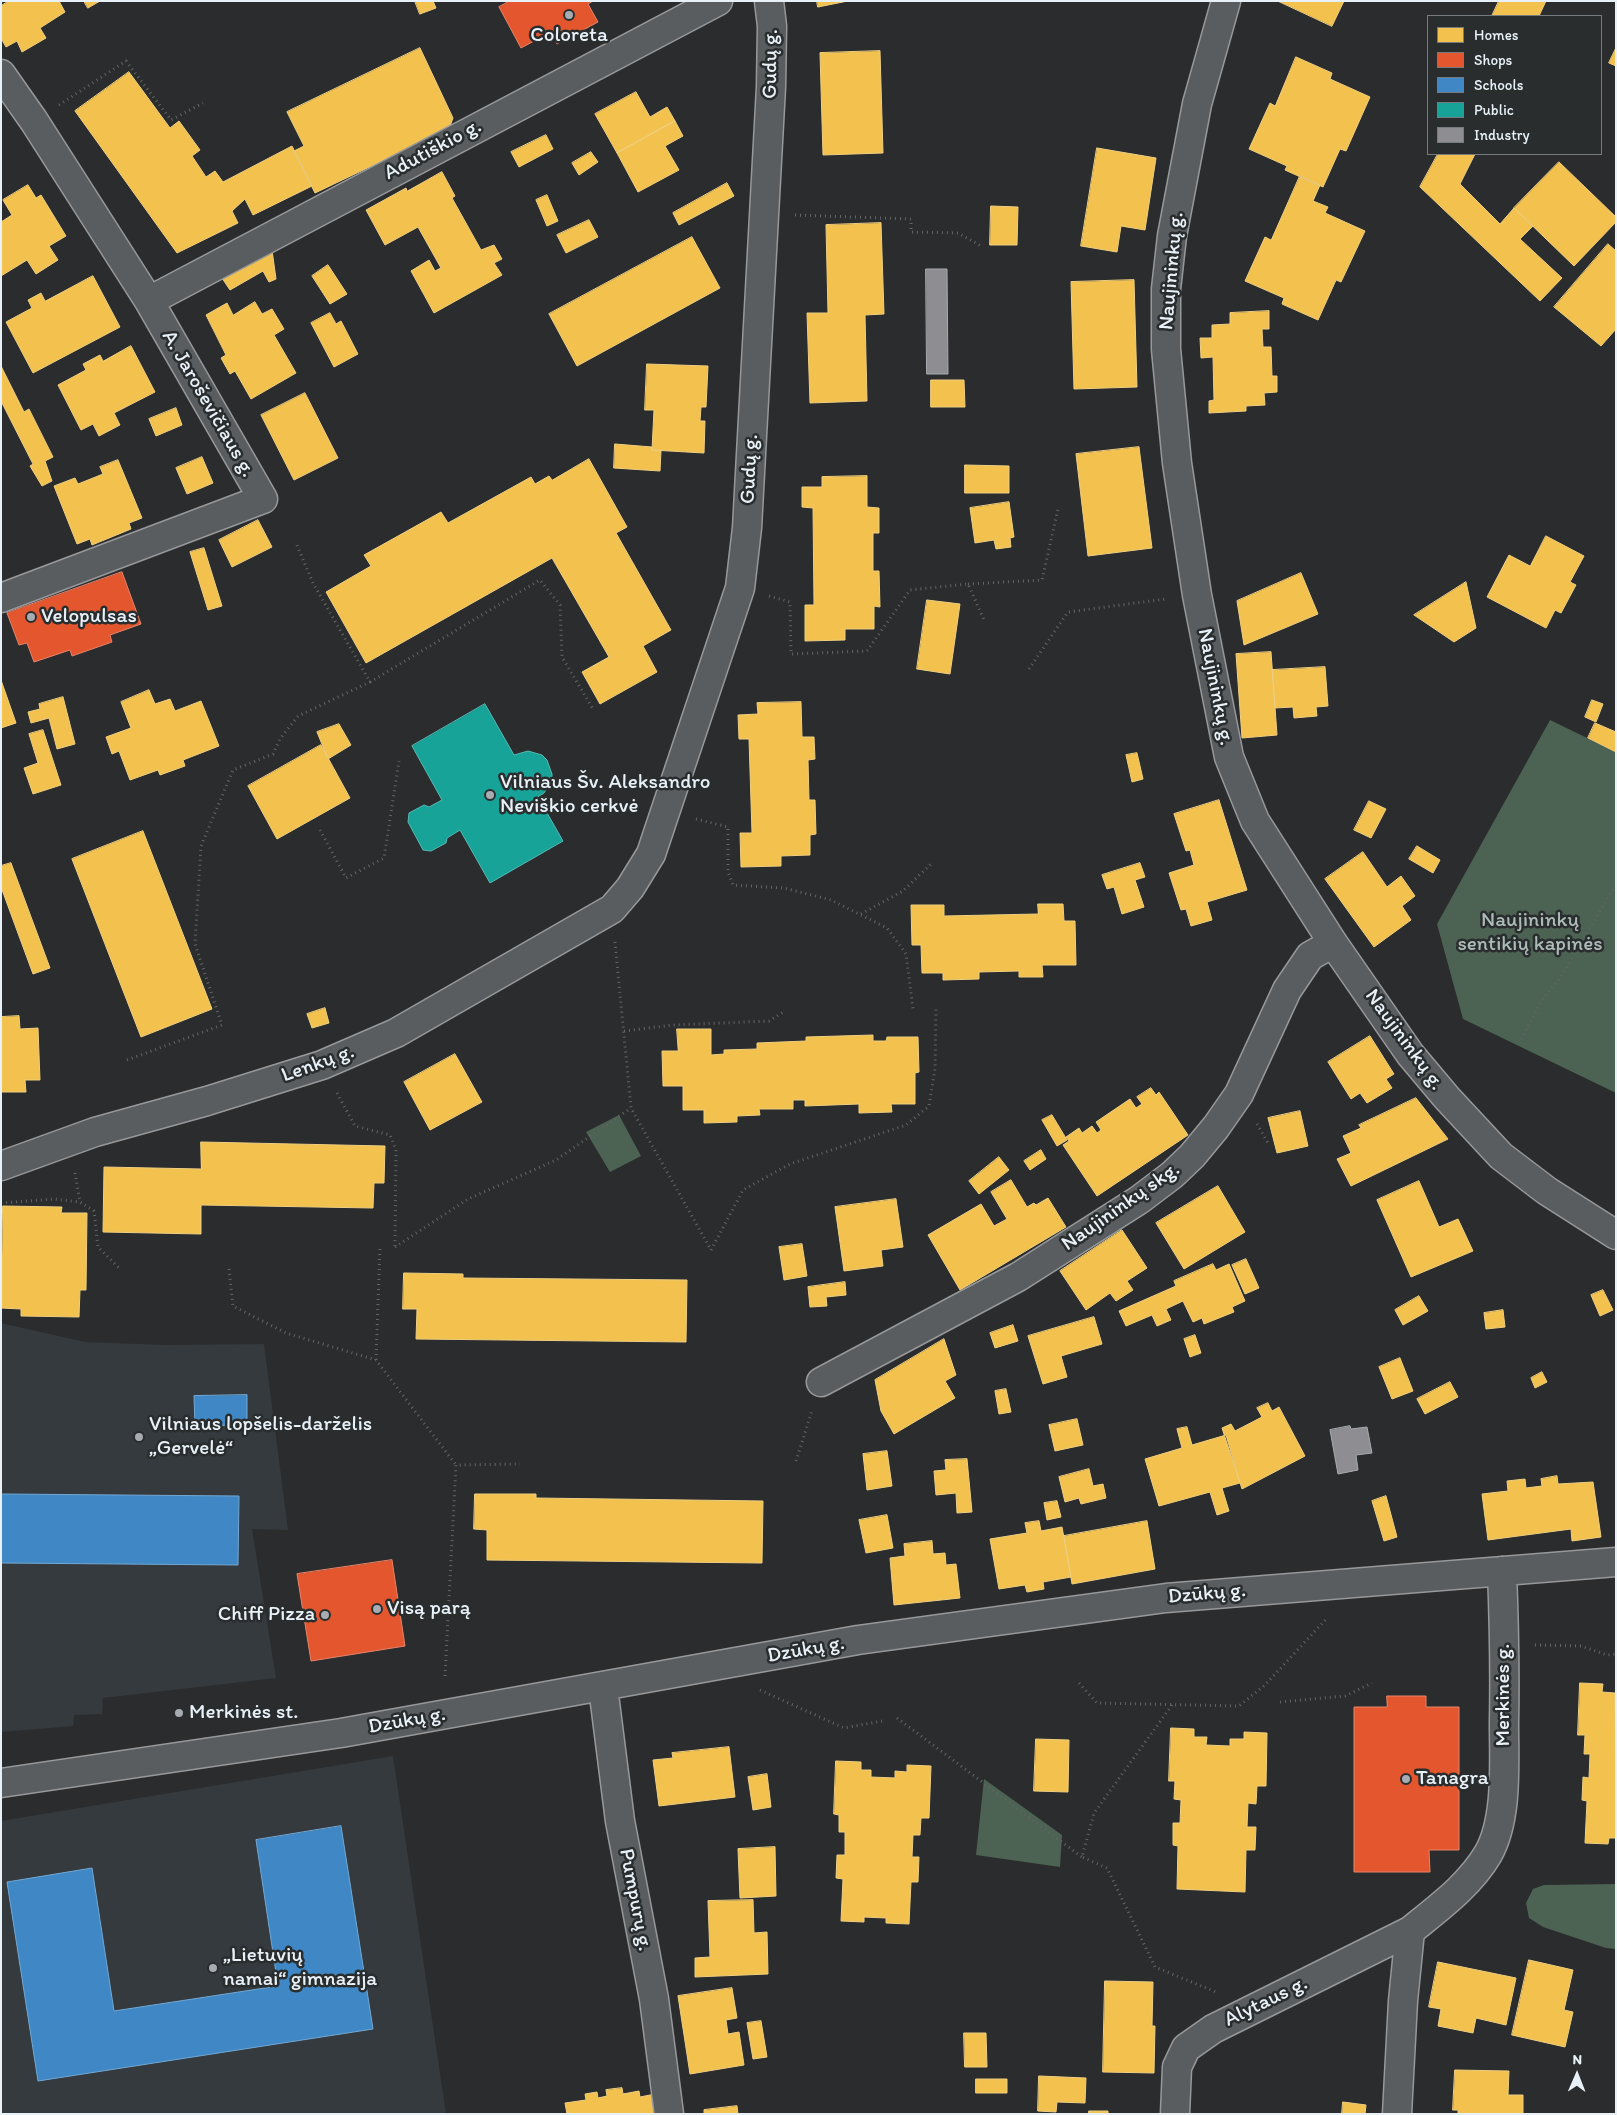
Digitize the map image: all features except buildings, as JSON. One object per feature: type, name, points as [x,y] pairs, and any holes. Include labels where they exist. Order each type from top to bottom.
[{"type":"street","name":"Adutiškio g.","points":[[148,300],[718,1]]},
{"type":"street","name":"Gudų g.","points":[[612,909],[630,888],[651,854],[740,588],[747,528],[771,87],[772,26],[769,1]]},
{"type":"street","name":"Naujininkų g.","points":[[1226,1],[1197,104],[1172,236],[1166,289],[1166,349],[1177,464],[1197,595],[1229,757],[1255,821],[1333,943],[1410,1054],[1501,1156],[1548,1191],[1616,1235]]},
{"type":"street","name":"A. Jaroševičiaus g.","points":[[1,74],[34,121],[148,300],[263,499],[1,598]]},
{"type":"street","name":"Lenkų g.","points":[[1,1166],[95,1132],[207,1101],[322,1064],[396,1033],[612,909]]},
{"type":"street","name":"Naujininkų skg.","points":[[821,1382],[1018,1277],[1139,1200],[1172,1176],[1192,1156],[1216,1127],[1239,1094],[1287,990],[1310,956],[1333,943]]},
{"type":"street","name":"Dzūkų g.","points":[[1,1783],[341,1733],[858,1640],[1166,1598],[1616,1562]]},
{"type":"street","name":"Merkinės g.","points":[[1410,1931],[1466,1884],[1488,1853],[1499,1826],[1504,1777],[1505,1644],[1502,1571]]},
{"type":"street","name":"Pumpurų g.","points":[[603,1687],[620,1821],[654,1999],[669,2114]]},
{"type":"street","name":"Alytaus g.","points":[[1175,2114],[1177,2066],[1186,2048],[1213,2029],[1410,1931]]},
{"type":"street","points":[[1397,2114],[1403,2001],[1410,1931]]},
{"type":"path","points":[[34,121],[126,61],[171,120],[202,103]]},
{"type":"path","points":[[764,214],[911,219],[911,232],[958,233],[980,246]]},
{"type":"path","points":[[740,588],[790,602],[792,654],[867,651],[910,590],[968,584],[1042,580],[1058,509]]},
{"type":"path","points":[[296,542],[313,583],[370,682]]},
{"type":"path","points":[[127,1060],[222,1025],[195,944],[201,846],[233,770],[273,754],[280,739],[298,716],[370,682],[540,580],[560,605],[562,657],[593,709]]},
{"type":"path","points":[[968,584],[984,620]]},
{"type":"path","points":[[1028,669],[1068,612],[1197,595]]},
{"type":"path","points":[[320,830],[346,878],[384,858],[399,761]]},
{"type":"path","points":[[666,811],[728,827],[728,872],[733,884],[784,888],[831,900],[888,928],[906,954],[913,1009]]},
{"type":"path","points":[[860,914],[903,891],[932,863]]},
{"type":"path","points":[[1521,1039],[1542,1000],[1561,977],[1616,884]]},
{"type":"path","points":[[612,909],[631,1108],[711,1250],[742,1190],[790,1164],[906,1125],[929,1106],[935,1069],[936,1009]]},
{"type":"path","points":[[624,1032],[673,1025],[769,1021],[785,1011]]},
{"type":"path","points":[[322,1064],[355,1126],[390,1135],[396,1150],[395,1248],[468,1199],[556,1160],[631,1108]]},
{"type":"path","points":[[1,1203],[54,1199],[80,1202],[94,1211],[98,1247],[120,1269]]},
{"type":"path","points":[[376,1360],[380,1247]]},
{"type":"path","points":[[228,1269],[233,1306],[286,1333],[376,1360],[456,1465],[445,1676]]},
{"type":"path","points":[[796,1460],[821,1382]]},
{"type":"path","points":[[456,1465],[520,1464]]},
{"type":"path","points":[[1079,1683],[1097,1703],[1239,1706],[1265,1685],[1329,1615],[1340,1583]]},
{"type":"path","points":[[1505,1644],[1581,1646],[1607,1655],[1616,1654]]},
{"type":"path","points":[[739,1662],[756,1688],[844,1728],[882,1721]]},
{"type":"path","points":[[1280,1702],[1345,1696],[1372,1683]]},
{"type":"path","points":[[1082,1857],[1094,1813],[1172,1705]]},
{"type":"path","points":[[897,1718],[1082,1857],[1107,1868],[1155,1967],[1256,2007]]},
{"type":"shaded area","name":"Vilniaus lopšelis-darželis „Gervelė“","points":[[1,1323],[85,1342],[166,1345],[264,1344],[288,1530],[252,1529],[276,1678],[103,1698],[102,1714],[74,1715],[73,1726],[1,1732]]},
{"type":"shaded area","name":"„Lietuvių namai“ gimnazija","points":[[393,1756],[446,2114],[1,2114],[1,1821]]},
{"type":"green space","name":"Naujininkų sentikių kapinės","points":[[1550,720],[1616,752],[1616,1093],[1463,1019],[1437,924]]},
{"type":"green space","points":[[619,1115],[641,1156],[610,1172],[586,1132]]},
{"type":"green space","points":[[984,1779],[1062,1835],[1060,1867],[976,1855]]},
{"type":"green space","points":[[1616,1884],[1616,1949],[1606,1948],[1543,1927],[1529,1918],[1526,1903],[1533,1889],[1544,1885]]},
{"type":"place","name":"Coloreta","points":[[569,15]]},
{"type":"place","name":"Velopulsas","points":[[31,617]]},
{"type":"place","name":"Vilniaus Šv. Aleksandro Neviškio cerkvė","points":[[490,795]]},
{"type":"place","name":"Vilniaus lopšelis-darželis „Gervelė“","points":[[139,1437]]},
{"type":"place","name":"Visą parą","points":[[377,1609]]},
{"type":"place","name":"Chiff Pizza","points":[[325,1615]]},
{"type":"place","name":"Merkinės st.","points":[[179,1713]]},
{"type":"place","name":"Tanagra","points":[[1406,1779]]},
{"type":"place","name":"„Lietuvių namai“ gimnazija","points":[[213,1968]]}]
